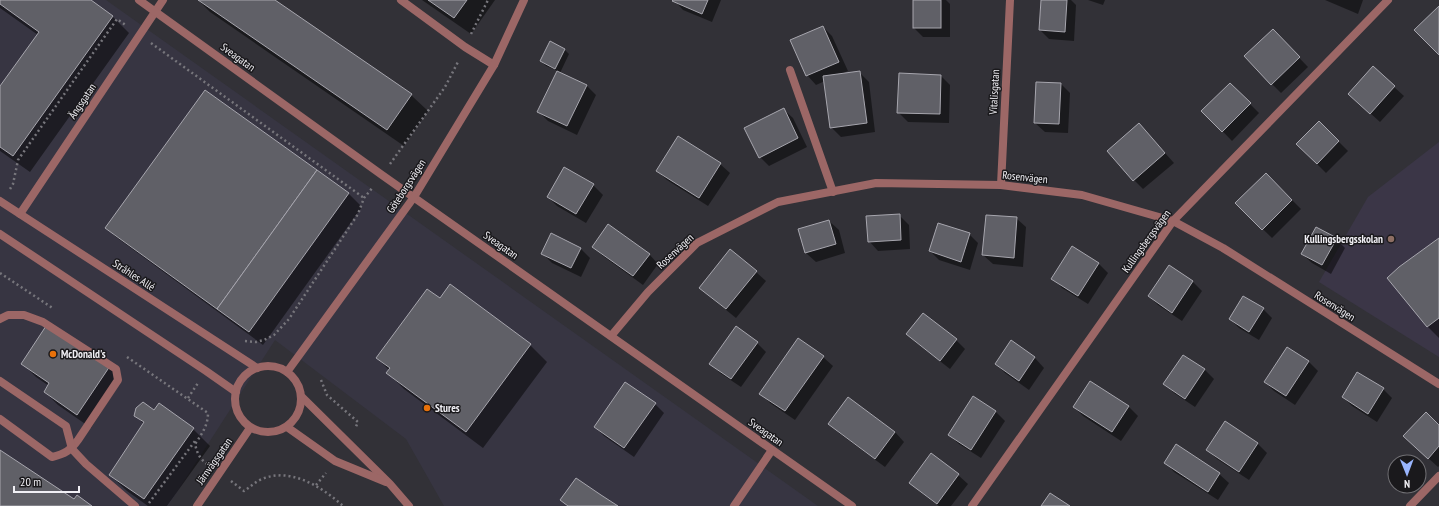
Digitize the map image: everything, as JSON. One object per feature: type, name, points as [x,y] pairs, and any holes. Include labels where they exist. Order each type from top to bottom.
[{"type":"street","name":"Sveagatan","points":[[139,0],[382,175],[852,506]]},
{"type":"street","name":"Ängsgatan","points":[[20,214],[163,0]]},
{"type":"street","points":[[401,0],[465,47],[494,65]]},
{"type":"street","name":"Göteborgsvägen","points":[[287,372],[414,197],[494,65],[524,0]]},
{"type":"street","name":"Vitalisgatan","points":[[1001,185],[1010,0]]},
{"type":"street","name":"Kullingsbergsvägen","points":[[972,506],[1173,221],[1388,0]]},
{"type":"street","points":[[790,70],[833,192]]},
{"type":"street","name":"Rosenvägen","points":[[611,336],[648,292],[697,243],[778,202],[876,183],[1001,185],[1082,195],[1173,221],[1223,248],[1439,384]]},
{"type":"street","name":"Stråhles Allé","points":[[0,201],[257,368]]},
{"type":"street","points":[[0,234],[236,392]]},
{"type":"street","points":[[0,319],[8,315],[24,315],[43,322],[116,369],[118,380],[72,449],[64,454],[52,457],[0,419]]},
{"type":"street","points":[[267,366],[278,367],[287,372],[294,378],[300,387],[302,397],[300,409],[295,419],[287,427],[269,433],[250,428],[237,412],[235,402],[236,392],[240,382],[247,373],[257,368],[267,366]]},
{"type":"street","points":[[0,381],[66,426],[72,449],[86,464],[135,506]]},
{"type":"street","points":[[302,397],[390,484],[409,506]]},
{"type":"street","points":[[287,427],[335,461],[390,484]]},
{"type":"street","name":"Järnvägsgatan","points":[[197,506],[250,428]]},
{"type":"street","points":[[734,506],[772,450]]},
{"type":"street","points":[[1410,506],[1439,476]]},
{"type":"path","points":[[223,345],[230,337],[248,342],[264,340],[274,335],[289,319],[358,214],[364,198],[445,87],[488,0]]},
{"type":"path","points":[[0,201],[13,184],[18,160],[117,19],[364,198]]},
{"type":"path","points":[[188,398],[206,371]]},
{"type":"path","points":[[208,413],[208,420],[205,428],[195,444],[197,452],[202,460],[244,491],[262,479],[273,476],[291,476],[316,485],[334,497],[343,506]]},
{"type":"path","points":[[147,506],[160,491],[205,428]]},
{"type":"shaded area","points":[[0,0],[106,0],[818,506],[444,506],[406,439],[275,340],[168,506],[0,506]]},
{"type":"shaded area","name":"Kullingsbergsskolan","points":[[1439,142],[1439,357],[1319,282],[1368,197]]},
{"type":"building","points":[[0,0],[91,0],[113,16],[13,156],[0,147],[0,86],[39,32],[0,4]]},
{"type":"building","points":[[198,0],[275,0],[412,94],[387,130]]},
{"type":"building","points":[[428,0],[467,0],[454,18]]},
{"type":"building","points":[[708,0],[702,14],[672,1]]},
{"type":"building","points":[[913,0],[941,0],[941,28],[913,28]]},
{"type":"building","points":[[1041,0],[1067,0],[1065,32],[1039,30]]},
{"type":"building","points":[[1439,6],[1439,55],[1414,30]]},
{"type":"building","points":[[823,26],[839,62],[806,76],[790,40]]},
{"type":"building","points":[[1273,29],[1300,57],[1271,85],[1244,56]]},
{"type":"building","points":[[550,41],[565,49],[555,69],[540,61]]},
{"type":"building","points":[[1373,66],[1395,86],[1370,114],[1348,94]]},
{"type":"building","points":[[557,71],[587,85],[567,126],[537,112]]},
{"type":"building","points":[[860,71],[867,123],[830,128],[823,76]]},
{"type":"building","points":[[899,73],[941,75],[940,114],[897,113]]},
{"type":"building","points":[[1036,82],[1061,83],[1059,124],[1034,123]]},
{"type":"building","points":[[1230,83],[1251,103],[1222,132],[1201,111]]},
{"type":"building","points":[[205,90],[317,170],[217,309],[105,228]]},
{"type":"building","points":[[784,108],[798,138],[759,158],[744,128]]},
{"type":"building","points":[[1319,121],[1339,141],[1317,164],[1296,144]]},
{"type":"building","points":[[1139,123],[1165,153],[1133,181],[1107,151]]},
{"type":"building","points":[[678,136],[721,163],[699,198],[656,171]]},
{"type":"building","points":[[564,167],[594,184],[576,214],[547,197]]},
{"type":"building","points":[[317,170],[349,193],[249,332],[217,309]]},
{"type":"building","points":[[1266,173],[1292,200],[1262,230],[1235,203]]},
{"type":"building","points":[[900,214],[901,240],[868,242],[866,216]]},
{"type":"building","points":[[986,215],[1017,217],[1014,258],[982,255]]},
{"type":"building","points":[[829,220],[836,244],[805,253],[798,229]]},
{"type":"building","points":[[938,223],[970,233],[961,262],[929,251]]},
{"type":"building","points":[[608,224],[650,254],[633,276],[592,247]]},
{"type":"building","points":[[1316,227],[1337,238],[1322,265],[1301,254]]},
{"type":"building","points":[[551,233],[581,248],[571,268],[541,254]]},
{"type":"building","points":[[1439,238],[1439,318],[1427,327],[1387,278],[1399,267]]},
{"type":"building","points":[[1072,246],[1099,263],[1078,296],[1051,279]]},
{"type":"building","points":[[730,249],[757,271],[726,309],[699,288]]},
{"type":"building","points":[[1169,265],[1193,281],[1172,313],[1148,296]]},
{"type":"building","points":[[450,284],[531,344],[466,432],[386,373],[390,368],[376,358],[427,289],[440,298]]},
{"type":"building","points":[[1243,296],[1264,308],[1249,332],[1229,319]]},
{"type":"building","points":[[923,313],[957,339],[940,361],[906,334]]},
{"type":"building","points":[[46,326],[110,366],[77,415],[44,392],[49,383],[21,364]]},
{"type":"building","points":[[736,326],[758,342],[731,379],[709,364]]},
{"type":"building","points":[[798,338],[824,356],[785,411],[759,394]]},
{"type":"building","points":[[1011,340],[1035,357],[1019,381],[995,364]]},
{"type":"building","points":[[1287,347],[1309,361],[1286,396],[1264,382]]},
{"type":"building","points":[[1183,355],[1205,369],[1185,399],[1163,384]]},
{"type":"building","points":[[1357,372],[1384,388],[1368,414],[1342,397]]},
{"type":"building","points":[[1090,381],[1129,406],[1112,432],[1073,407]]},
{"type":"building","points":[[625,382],[656,403],[624,448],[594,427]]},
{"type":"building","points":[[973,396],[996,411],[971,450],[948,435]]},
{"type":"building","points":[[848,397],[895,432],[875,459],[828,424]]},
{"type":"building","points":[[143,402],[154,410],[159,403],[194,428],[144,499],[109,475],[144,422],[134,416],[136,408]]},
{"type":"building","points":[[1426,412],[1439,425],[1439,446],[1428,459],[1427,454],[1423,454],[1403,436]]},
{"type":"building","points":[[1225,421],[1258,443],[1239,472],[1206,450]]},
{"type":"building","points":[[1176,444],[1220,473],[1208,492],[1164,463]]},
{"type":"building","points":[[0,450],[74,499],[77,495],[92,506],[0,506]]},
{"type":"building","points":[[931,453],[959,474],[937,504],[909,483]]},
{"type":"building","points":[[576,478],[618,506],[568,506],[560,500]]},
{"type":"building","points":[[1050,493],[1070,506],[1041,506]]},
{"type":"place","name":"Kullingsbergsskolan","points":[[1391,239]]},
{"type":"place","name":"McDonald's","points":[[53,354]]},
{"type":"place","name":"Stures","points":[[427,408]]}]
